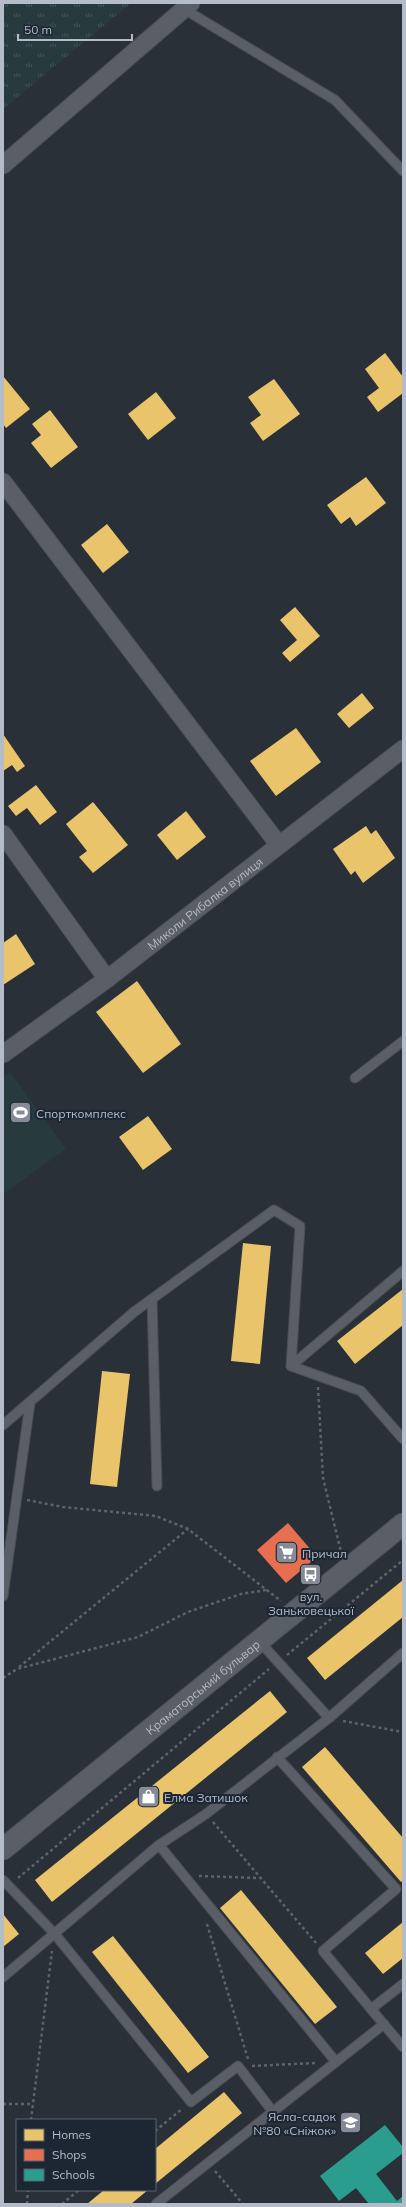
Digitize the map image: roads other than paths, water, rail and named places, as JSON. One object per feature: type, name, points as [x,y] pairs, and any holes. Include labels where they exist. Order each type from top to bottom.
[{"type":"street","points":[[3,165],[188,6]]},
{"type":"street","points":[[3,482],[279,845]]},
{"type":"street","name":"Миколи Рибалка вулиця","points":[[3,1054],[107,979],[403,749]]},
{"type":"street","points":[[3,834],[107,979]]},
{"type":"street","name":"Краматорський бульвар","points":[[3,1849],[346,1572],[403,1524]]},
{"type":"lane","points":[[188,6],[335,100],[403,171]]},
{"type":"lane","points":[[355,1078],[403,1041]]},
{"type":"lane","points":[[3,1425],[134,1312],[274,1210],[300,1226],[291,1366]]},
{"type":"lane","points":[[291,1366],[403,1271]]},
{"type":"lane","points":[[152,1299],[157,1486]]},
{"type":"lane","points":[[291,1366],[362,1391],[403,1439]]},
{"type":"lane","points":[[3,1596],[30,1403]]},
{"type":"lane","points":[[259,1641],[329,1718]]},
{"type":"lane","points":[[3,1977],[159,1845],[206,1814],[277,1757],[329,1718],[403,1653]]},
{"type":"lane","points":[[277,1757],[396,1889],[323,1951],[403,2048]]},
{"type":"lane","points":[[159,1845],[186,1876],[336,2062]]},
{"type":"lane","points":[[6,1883],[54,1933],[191,2102],[238,2066],[273,2112]]},
{"type":"lane","points":[[371,2009],[403,1984]]},
{"type":"lane","points":[[156,2204],[384,2024]]},
{"type":"place","name":"Спорткомплекс","points":[[21,1113]]},
{"type":"place","name":"Причал","points":[[287,1553]]},
{"type":"place","name":"вул. Заньковецької","points":[[311,1575]]},
{"type":"place","name":"Елма Затишок","points":[[148,1797]]},
{"type":"place","name":"Ясла-садок №80 «Сніжок»","points":[[351,2123]]}]
